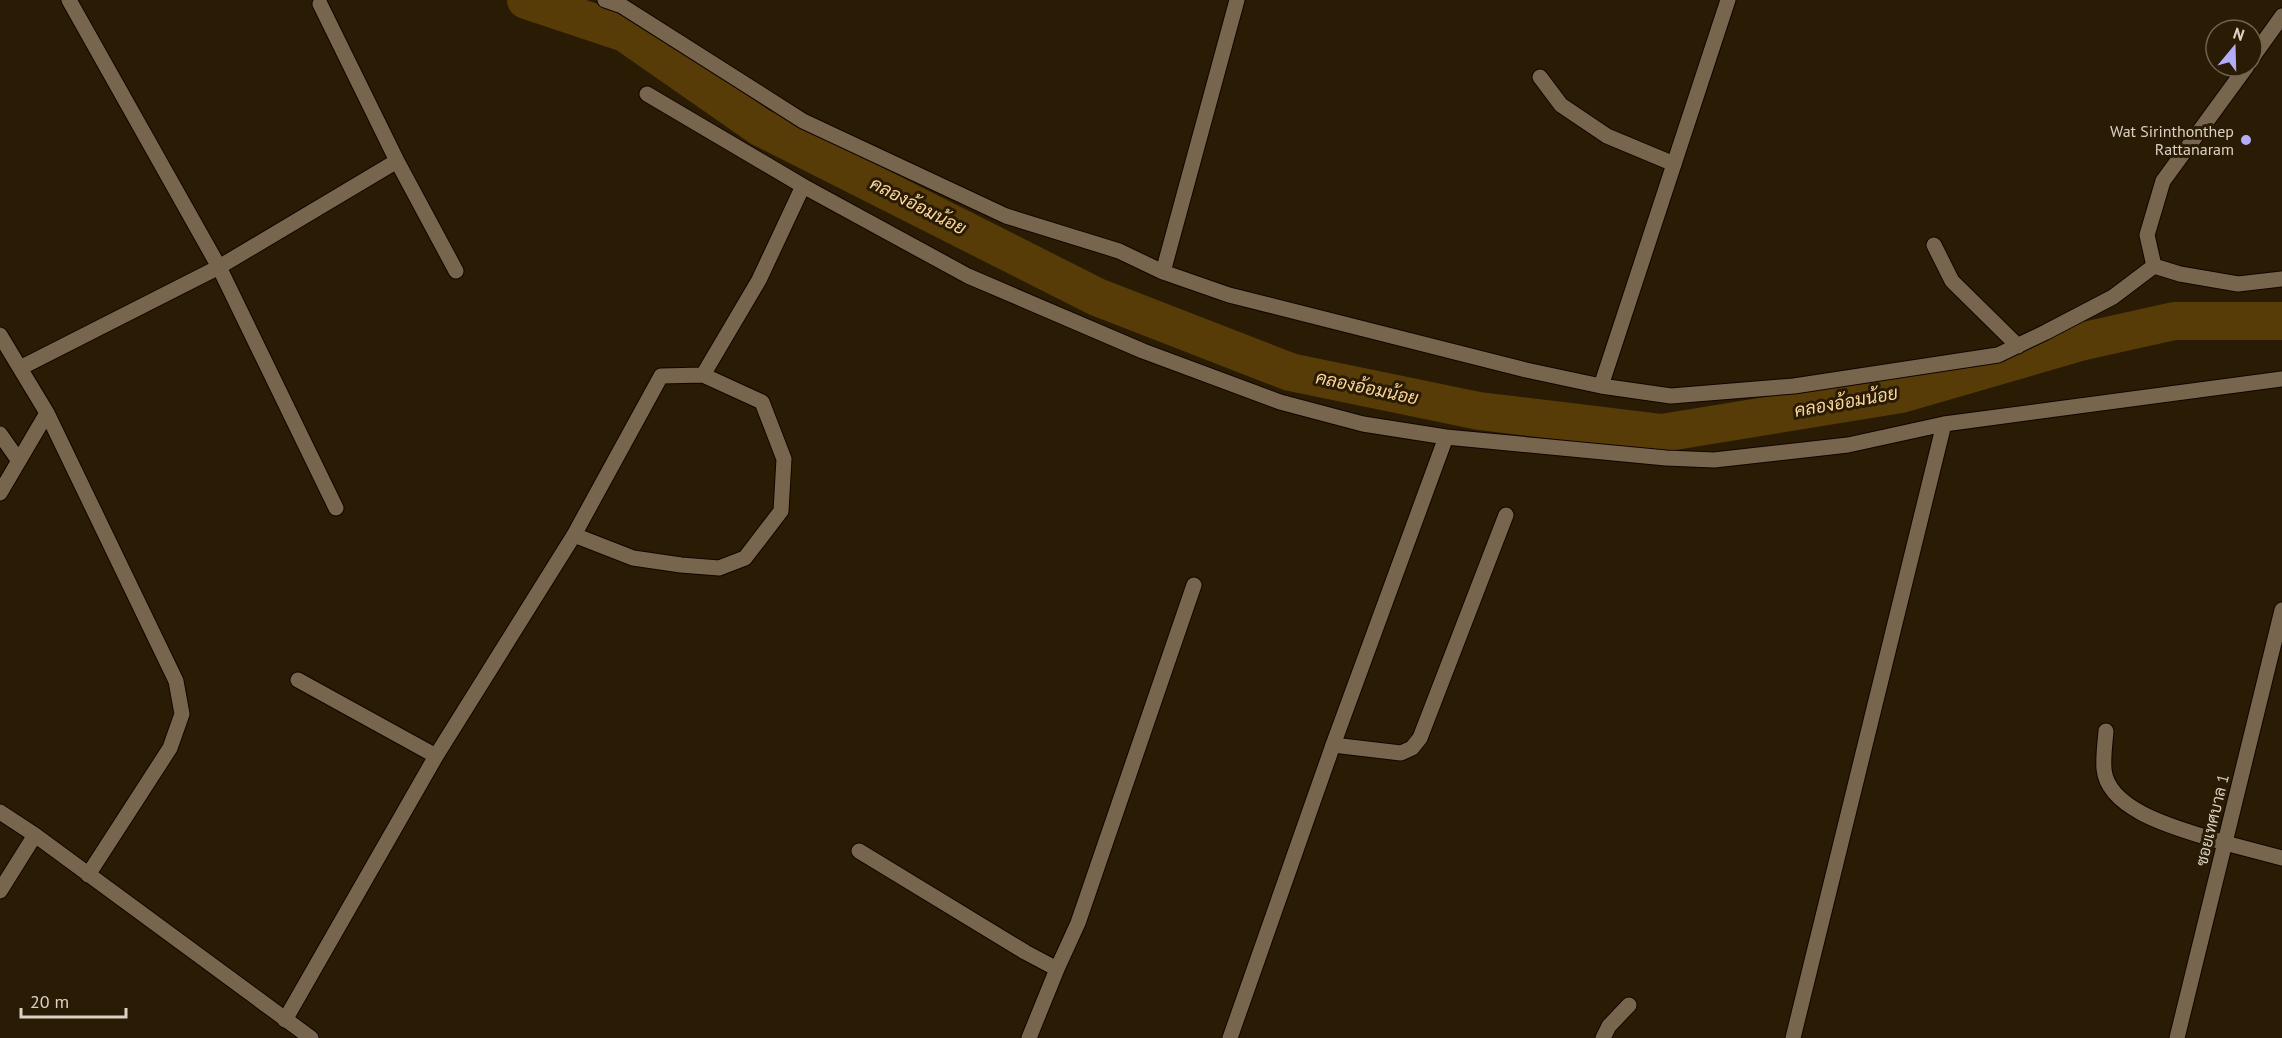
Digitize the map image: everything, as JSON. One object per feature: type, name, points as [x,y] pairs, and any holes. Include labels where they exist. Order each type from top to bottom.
[{"type":"street","points":[[69,0],[219,267],[336,508]]},
{"type":"street","points":[[605,0],[622,6],[803,121],[1006,216],[1119,251],[1163,272],[1228,295],[1515,367],[1601,386],[1671,396],[1794,386],[1998,355],[2113,297],[2154,266]]},
{"type":"street","points":[[1163,272],[1237,0]]},
{"type":"street","points":[[1601,386],[1728,0]]},
{"type":"street","points":[[320,4],[456,271]]},
{"type":"street","points":[[2264,41],[2282,16]]},
{"type":"street","points":[[1540,77],[1561,105],[1607,136],[1674,164]]},
{"type":"street","points":[[2154,266],[2147,235],[2163,181],[2238,78]]},
{"type":"street","points":[[647,94],[803,186],[968,276],[1143,351],[1280,402],[1363,424],[1446,437],[1666,458],[1714,460],[1848,445],[1944,424],[2282,379]]},
{"type":"street","points":[[20,368],[219,267],[398,161]]},
{"type":"street","points":[[703,375],[759,280],[803,186]]},
{"type":"street","points":[[1934,245],[1952,281],[2018,346]]},
{"type":"street","points":[[2154,266],[2180,274],[2238,284],[2282,279]]},
{"type":"street","points":[[0,335],[48,413],[176,681],[182,714],[170,748],[88,875]]},
{"type":"street","points":[[285,1020],[436,756],[574,535],[661,376],[703,375],[762,402],[784,459],[781,511],[745,558],[719,568],[681,565],[633,558],[574,535]]},
{"type":"street","points":[[0,494],[48,413]]},
{"type":"street","points":[[1793,1038],[1944,424]]},
{"type":"street","points":[[0,434],[19,461]]},
{"type":"street","points":[[1230,1038],[1333,745],[1446,437]]},
{"type":"street","points":[[1333,745],[1401,753],[1412,748],[1420,738],[1506,515]]},
{"type":"street","points":[[1029,1038],[1078,923],[1194,585]]},
{"type":"street","name":"ซอยเทศบาล 1","points":[[2177,1038],[2282,610]]},
{"type":"street","points":[[298,680],[436,756]]},
{"type":"street","points":[[2106,731],[2104,770],[2116,796],[2144,816],[2225,843],[2282,858]]},
{"type":"street","points":[[0,812],[35,835],[311,1038]]},
{"type":"street","points":[[0,891],[35,835]]},
{"type":"street","points":[[859,850],[1024,952],[1057,969]]},
{"type":"street","points":[[1603,1038],[1609,1026],[1629,1005]]},
{"type":"waterway","name":"คลองอ้อมน้อย","points":[[526,0],[625,33],[760,127],[1097,297],[1290,372],[1479,411],[1662,433],[1901,394],[2080,342],[2174,321],[2282,321]]},
{"type":"place","name":"Wat Sirinthonthep Rattanaram","points":[[2246,140]]}]
